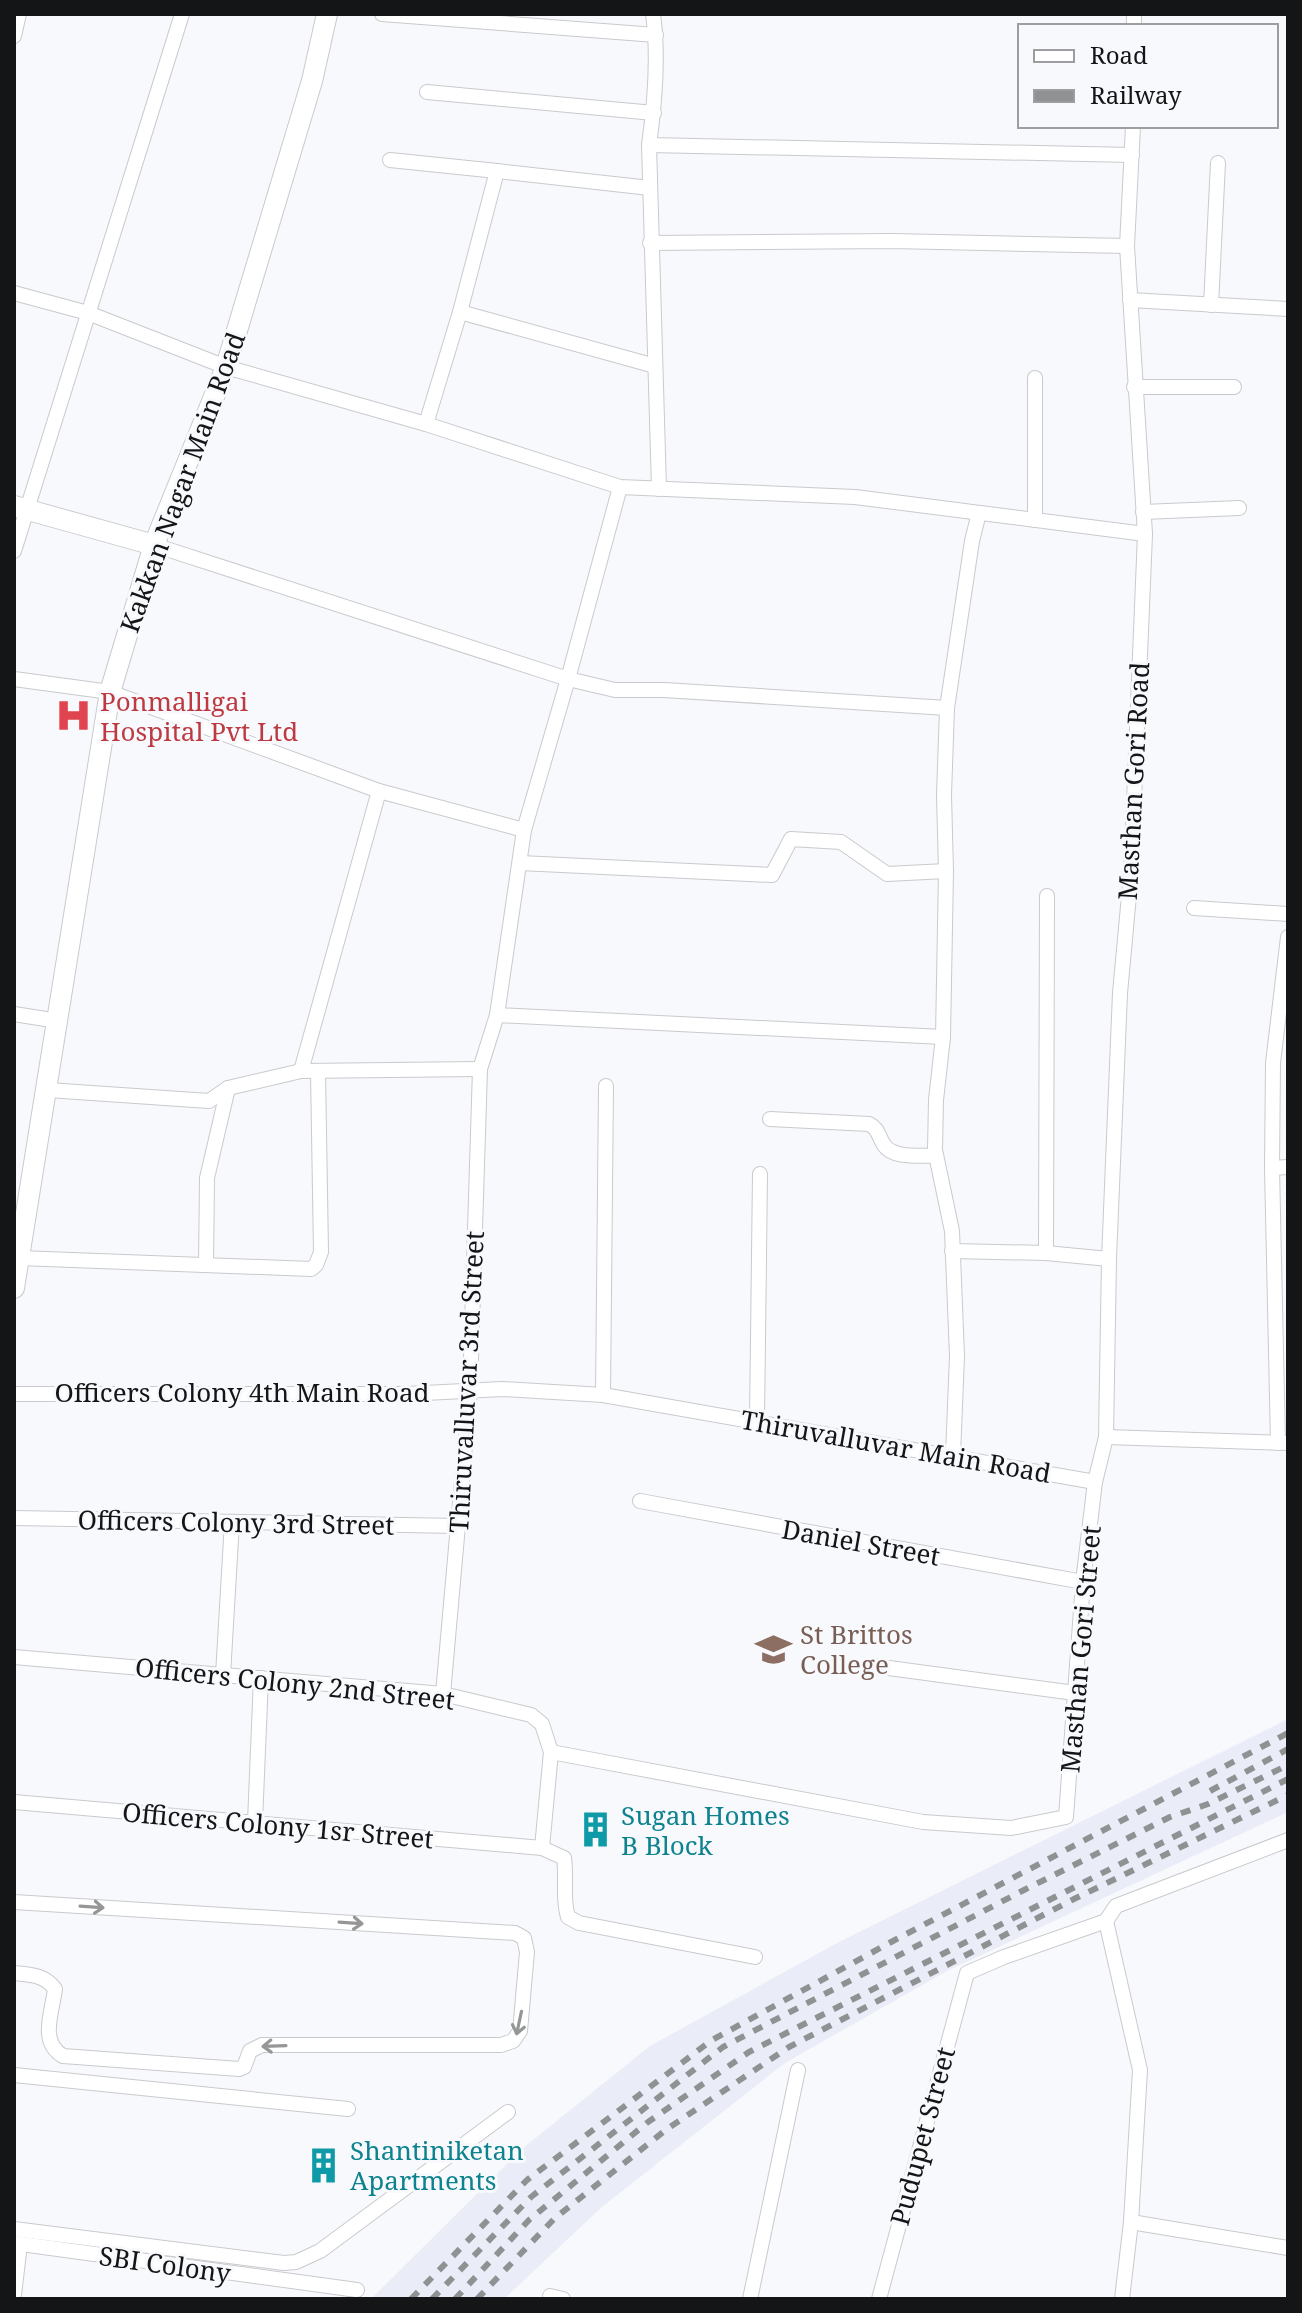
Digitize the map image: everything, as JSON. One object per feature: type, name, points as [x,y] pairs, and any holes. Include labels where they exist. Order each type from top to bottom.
[{"type":"street","points":[[14,36],[19,14]]},
{"type":"street","points":[[14,551],[20,508],[88,313],[182,14]]},
{"type":"street","name":"Kakkan Nagar Main Road","points":[[14,1288],[110,692],[154,545],[226,367],[312,81],[327,14]]},
{"type":"street","points":[[382,14],[656,35]]},
{"type":"street","points":[[653,14],[656,35],[654,113],[649,145],[650,243],[659,489]]},
{"type":"street","points":[[427,92],[654,113]]},
{"type":"street","name":"Masthan Gori Road","points":[[1106,1437],[1109,1259],[1120,993],[1131,874],[1145,534],[1127,246],[1133,128]]},
{"type":"street","points":[[649,145],[1132,155]]},
{"type":"street","points":[[390,160],[650,188]]},
{"type":"street","points":[[1211,305],[1218,163]]},
{"type":"street","points":[[426,424],[460,312],[497,171]]},
{"type":"street","points":[[650,243],[892,241],[1127,246]]},
{"type":"street","points":[[14,293],[88,313],[226,367],[426,424],[620,487],[855,497],[1145,534]]},
{"type":"street","points":[[1130,300],[1288,309]]},
{"type":"street","points":[[460,312],[655,366]]},
{"type":"street","points":[[1035,378],[1035,520]]},
{"type":"street","points":[[1134,387],[1234,387]]},
{"type":"street","name":"Thiruvalluvar 3rd Street","points":[[443,1694],[470,1390],[480,1069],[497,1015],[524,830],[620,487]]},
{"type":"street","points":[[20,508],[154,545],[568,679],[615,690],[664,690],[947,708]]},
{"type":"street","points":[[1143,512],[1239,508]]},
{"type":"street","points":[[953,1455],[957,1356],[952,1231],[936,1156],[936,1100],[943,1037],[944,795],[947,708],[979,513]]},
{"type":"street","points":[[14,679],[110,692],[379,791],[524,830]]},
{"type":"street","points":[[301,1071],[379,791]]},
{"type":"street","points":[[520,863],[772,875],[791,839],[841,842],[887,874],[946,871]]},
{"type":"street","points":[[1046,1253],[1047,896]]},
{"type":"street","points":[[1194,908],[1288,914]]},
{"type":"street","points":[[1095,1482],[1106,1437],[1283,1443],[1272,1168],[1273,1063],[1288,937]]},
{"type":"street","points":[[14,1014],[58,1021]]},
{"type":"street","points":[[497,1015],[943,1037]]},
{"type":"street","points":[[48,1090],[209,1101],[228,1088],[301,1071],[480,1069]]},
{"type":"street","points":[[19,1258],[311,1269],[321,1252],[318,1072]]},
{"type":"street","points":[[603,1395],[606,1086]]},
{"type":"street","points":[[206,1265],[207,1178],[228,1088]]},
{"type":"street","points":[[770,1119],[869,1124],[878,1132],[885,1147],[893,1152],[936,1156]]},
{"type":"street","points":[[1272,1168],[1288,1167]]},
{"type":"street","points":[[757,1421],[760,1174]]},
{"type":"street","points":[[952,1251],[1046,1253],[1109,1259]]},
{"type":"street","name":"Officers Colony 4th Main Road","points":[[14,1394],[406,1394],[470,1390]]},
{"type":"street","name":"Thiruvalluvar Main Road","points":[[470,1390],[603,1395],[1095,1482]]},
{"type":"street","name":"Masthan Gori Street","points":[[551,1752],[923,1822],[1011,1828],[1066,1817],[1083,1582],[1095,1482]]},
{"type":"street","name":"Daniel Street","points":[[640,1501],[1083,1582]]},
{"type":"street","name":"Officers Colony 3rd Street","points":[[14,1518],[459,1526]]},
{"type":"street","points":[[223,1675],[232,1522]]},
{"type":"street","name":"Officers Colony 2nd Street","points":[[14,1657],[443,1694],[531,1715],[542,1724],[551,1752]]},
{"type":"street","points":[[874,1666],[1075,1693]]},
{"type":"street","points":[[255,1822],[261,1678]]},
{"type":"street","points":[[551,1752],[542,1848],[564,1858],[564,1906],[568,1917],[579,1923],[755,1957]]},
{"type":"street","name":"Officers Colony 1sr Street","points":[[14,1802],[542,1848]]},
{"type":"street","points":[[1122,2299],[1131,2222],[1140,2070],[1106,1921],[1116,1906],[1288,1840]]},
{"type":"street","points":[[14,1902],[515,1933],[524,1938],[527,1952],[520,2031],[513,2041],[501,2045],[262,2045],[250,2051],[244,2067],[239,2069],[63,2056],[54,2051],[48,2041],[55,1989],[40,1976],[14,1973]]},
{"type":"street","name":"Pudupet Street","points":[[879,2299],[967,1973],[1106,1921]]},
{"type":"street","points":[[750,2299],[798,2070]]},
{"type":"street","points":[[14,2075],[348,2109]]},
{"type":"street","points":[[14,2229],[296,2262],[320,2251],[508,2112]]},
{"type":"street","points":[[1131,2222],[1288,2248]]},
{"type":"street","name":"SBI Colony","points":[[14,2295],[17,2244],[357,2290]]},
{"type":"shaded area","points":[[1288,1719],[1288,1812],[947,1971],[785,2063],[602,2207],[504,2299],[371,2299],[523,2148],[650,2046],[837,1943]]},
{"type":"railway","points":[[411,2299],[527,2180],[712,2040],[1288,1733]]},
{"type":"railway","points":[[1210,1791],[1288,1749]]},
{"type":"railway","points":[[432,2299],[531,2197],[723,2047],[1170,1817],[1208,1804],[1288,1765]]},
{"type":"railway","points":[[455,2299],[529,2220],[648,2122],[749,2052],[1288,1779]]},
{"type":"railway","points":[[477,2299],[555,2218],[667,2129],[789,2047],[1076,1898],[1288,1795]]},
{"type":"place","name":"Ponmalligai Hospital Pvt Ltd","points":[[74,716]]},
{"type":"place","name":"St Brittos College","points":[[774,1649]]},
{"type":"place","name":"Sugan Homes B Block","points":[[595,1830]]},
{"type":"place","name":"Shantiniketan Apartments","points":[[324,2165]]}]
